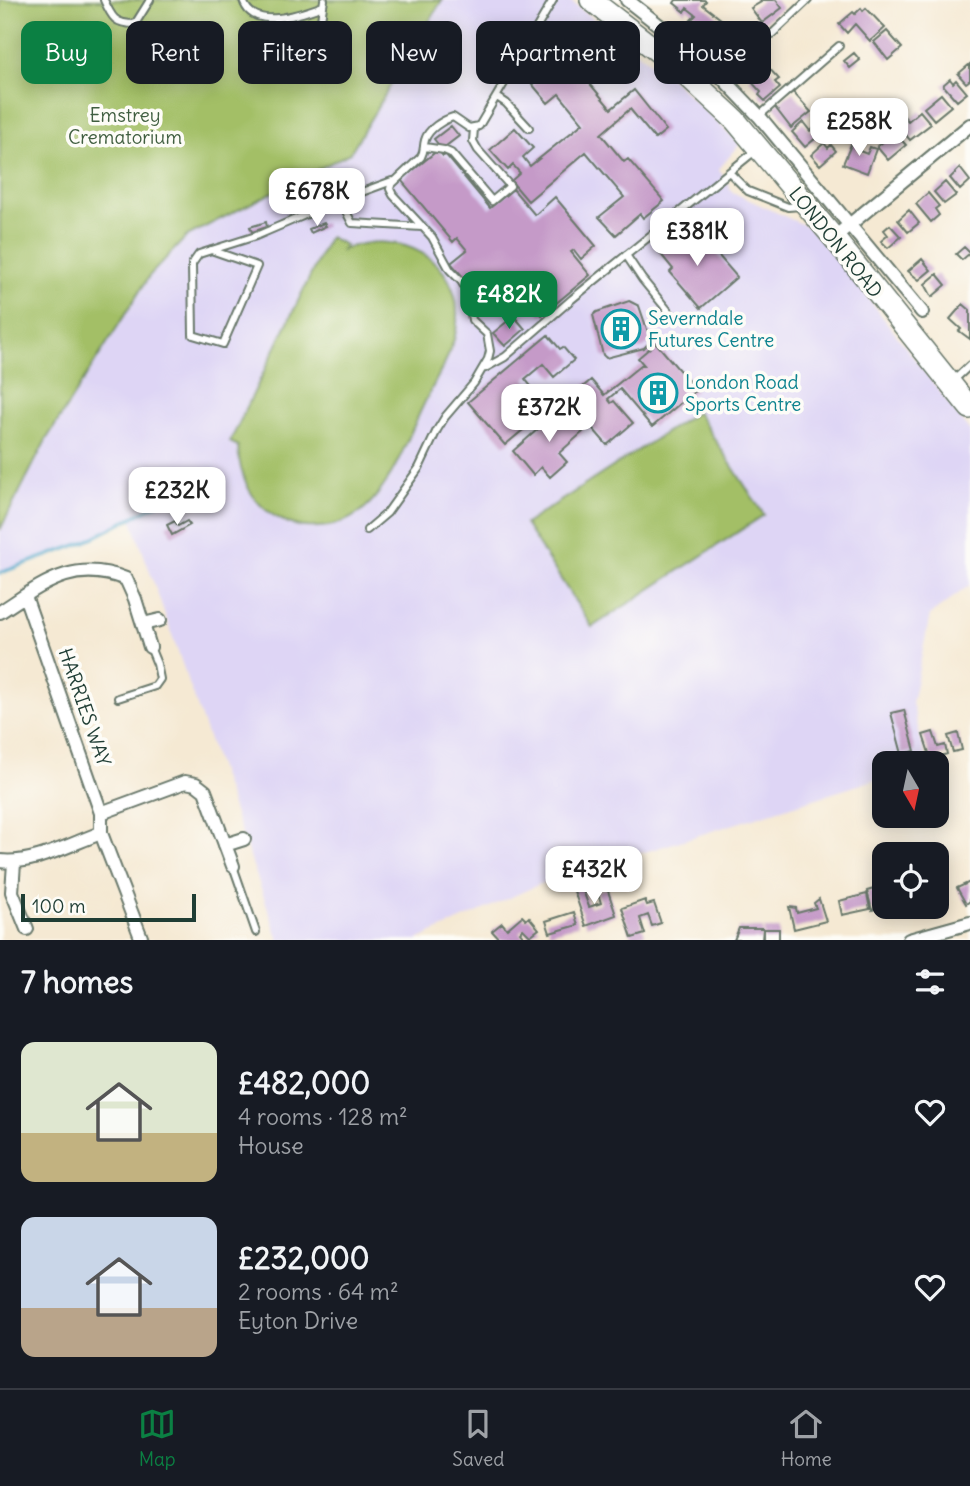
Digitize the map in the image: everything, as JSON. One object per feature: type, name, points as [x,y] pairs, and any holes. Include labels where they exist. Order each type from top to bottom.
[{"type":"main road","name":"LONDON ROAD","points":[[591,0],[654,47]]},
{"type":"main road","name":"LONDON ROAD","points":[[697,84],[734,120],[806,205],[841,232],[970,408]]},
{"type":"street","name":"LONDON ROAD","points":[[627,0],[654,21]]},
{"type":"street","name":"LONDON ROAD","points":[[728,84],[759,116],[841,232],[922,312]]},
{"type":"street","points":[[841,232],[970,125]]},
{"type":"street","points":[[0,612],[43,583],[62,575],[108,572],[125,579],[150,646]]},
{"type":"street","name":"HARRIES WAY","points":[[25,596],[101,813],[101,833]]},
{"type":"street","points":[[142,624],[160,620]]},
{"type":"street","points":[[101,813],[185,782],[196,784],[205,791],[233,866]]},
{"type":"street","points":[[0,861],[14,863],[101,833],[142,940]]},
{"type":"street","points":[[225,845],[244,839]]},
{"type":"street","points":[[14,863],[12,892],[27,929]]},
{"type":"street","points":[[909,940],[970,923]]},
{"type":"lane","points":[[104,0],[114,19],[123,24],[135,24],[150,0]]},
{"type":"lane","points":[[243,0],[245,7],[257,17],[268,19],[323,3],[321,21]]},
{"type":"lane","points":[[425,147],[451,153],[492,201],[510,186],[478,150],[473,141],[474,128],[482,122],[553,0]]},
{"type":"lane","points":[[772,34],[808,0]]},
{"type":"lane","points":[[759,116],[839,46]]},
{"type":"lane","points":[[497,97],[529,128]]},
{"type":"lane","points":[[211,250],[257,266],[223,344],[193,335],[192,264],[199,254],[211,250],[256,236],[394,180],[421,157],[429,132],[448,118],[456,118],[464,125],[474,128]]},
{"type":"lane","points":[[483,369],[505,358],[626,255],[759,148]]},
{"type":"lane","points":[[729,172],[748,191],[788,207],[806,205]]},
{"type":"lane","points":[[367,530],[389,510],[419,468],[444,417],[474,383],[490,351],[487,334],[472,320],[467,291],[450,270],[432,237],[393,195],[390,189],[394,180]]},
{"type":"lane","points":[[340,201],[352,223],[422,227]]},
{"type":"lane","points":[[626,255],[674,318]]},
{"type":"lane","points":[[950,384],[970,365]]},
{"type":"lane","points":[[118,698],[155,686],[160,679],[150,646]]},
{"type":"lane","points":[[233,866],[256,932]]},
{"type":"shaded area","points":[[442,0],[569,0],[596,21],[476,21],[476,84],[640,84],[640,54],[654,65],[654,84],[677,84],[740,144],[719,169],[732,192],[808,227],[848,272],[970,431],[970,585],[930,615],[912,703],[924,751],[872,751],[872,781],[645,852],[575,868],[417,940],[279,940],[131,518],[85,542],[0,573],[0,530],[46,440],[150,275],[186,236],[350,153],[391,84],[462,84],[462,21],[429,21]]},
{"type":"green space","name":"Emstrey Crematorium","points":[[0,0],[442,0],[429,21],[366,21],[366,84],[391,84],[350,153],[187,236],[150,275],[46,440],[0,530]]},
{"type":"green space","points":[[329,237],[345,245],[342,250],[384,242],[422,253],[437,265],[449,281],[456,300],[457,323],[449,355],[386,483],[358,514],[340,523],[309,527],[286,522],[255,499],[244,479],[238,446],[230,442]]},
{"type":"green space","points":[[697,412],[764,515],[592,627],[525,524]]},
{"type":"building","points":[[676,0],[704,0],[706,1],[703,5],[723,21],[692,21],[696,15],[687,8],[685,12],[674,3]]},
{"type":"building","points":[[760,0],[776,0],[782,8],[765,21],[761,21],[751,8],[761,2]]},
{"type":"building","points":[[861,8],[863,11],[866,8],[885,28],[870,41],[855,24],[847,33],[839,24]]},
{"type":"building","points":[[887,31],[902,48],[888,60],[874,42]]},
{"type":"building","points":[[854,53],[860,60],[850,68],[844,61]]},
{"type":"building","points":[[970,64],[970,80],[966,83],[958,74]]},
{"type":"building","points":[[771,70],[779,79],[775,82],[780,88],[765,101],[759,95],[761,92],[754,84],[771,84]]},
{"type":"building","points":[[950,79],[953,83],[956,80],[967,93],[957,101],[943,85]]},
{"type":"building","points":[[532,84],[590,84],[611,109],[634,90],[666,130],[655,139],[630,109],[601,134],[624,162],[628,159],[664,201],[643,218],[640,214],[616,235],[599,217],[624,197],[586,152],[528,201],[511,181],[520,173],[513,165],[508,170],[490,150],[515,128],[533,148],[523,157],[530,166],[583,123],[559,94],[548,103]]},
{"type":"building","points":[[793,92],[811,112],[791,128],[774,106]]},
{"type":"building","points":[[941,94],[951,106],[934,120],[924,108]]},
{"type":"building","points":[[920,111],[931,124],[910,140],[895,121],[903,115],[908,121]]},
{"type":"building","points":[[803,122],[810,131],[817,126],[822,133],[805,147],[792,132]]},
{"type":"building","points":[[451,126],[459,136],[442,149],[434,139]]},
{"type":"building","points":[[894,132],[906,145],[888,160],[877,147]]},
{"type":"building","points":[[852,142],[860,145],[857,150],[867,154],[870,147],[876,149],[867,173],[843,164]]},
{"type":"building","points":[[824,143],[828,148],[831,145],[836,151],[820,165],[811,155]]},
{"type":"building","points":[[438,150],[443,156],[446,155],[490,208],[513,189],[535,215],[555,197],[596,246],[581,259],[574,250],[571,252],[590,275],[542,315],[527,297],[524,299],[516,285],[489,307],[451,263],[467,250],[457,238],[453,242],[401,180]]},
{"type":"building","points":[[960,168],[970,181],[960,190],[950,178]]},
{"type":"building","points":[[945,182],[956,195],[944,204],[934,192]]},
{"type":"building","points":[[928,193],[939,206],[935,209],[939,215],[931,222],[916,204]]},
{"type":"building","points":[[909,210],[919,223],[908,232],[898,220]]},
{"type":"building","points":[[266,222],[267,227],[252,232],[250,227]]},
{"type":"building","points":[[324,223],[326,226],[311,233],[309,229]]},
{"type":"building","points":[[890,225],[901,237],[888,248],[881,241],[888,235],[884,230]]},
{"type":"building","points":[[688,228],[702,245],[706,241],[737,277],[701,308],[670,272],[673,269],[659,252]]},
{"type":"building","points":[[964,247],[970,253],[962,260],[956,254]]},
{"type":"building","points":[[922,259],[931,270],[919,280],[908,271]]},
{"type":"building","points":[[937,274],[946,285],[932,297],[925,284]]},
{"type":"building","name":"Severndale Futures Centre","points":[[629,301],[639,306],[650,338],[649,343],[644,348],[606,358],[593,315]]},
{"type":"building","points":[[963,304],[970,310],[970,339],[959,331],[961,329],[950,319]]},
{"type":"building","points":[[514,316],[525,329],[505,346],[493,333]]},
{"type":"building","points":[[548,335],[574,360],[554,377],[543,364],[525,379],[549,408],[505,445],[468,402]]},
{"type":"building","name":"London Road Sports Centre","points":[[656,343],[696,390],[652,427],[620,389],[608,399],[611,403],[614,401],[633,423],[607,445],[571,397],[591,380],[604,395],[644,365],[638,358]]},
{"type":"building","points":[[562,408],[583,432],[559,453],[567,462],[550,477],[541,467],[533,475],[513,451]]},
{"type":"building","points":[[175,521],[178,526],[187,521],[190,525],[172,535],[167,525]]},
{"type":"building","points":[[904,710],[915,751],[901,751],[891,713]]},
{"type":"building","points":[[933,732],[938,747],[945,745],[946,751],[928,751],[923,735]]},
{"type":"building","points":[[958,733],[962,750],[953,752],[948,736]]},
{"type":"building","points":[[580,882],[589,907],[601,903],[597,891],[607,888],[616,915],[586,926],[572,885]]},
{"type":"building","points":[[970,882],[970,901],[966,904],[957,888]]},
{"type":"building","points":[[872,890],[872,910],[867,891]]},
{"type":"building","points":[[867,894],[870,909],[842,915],[839,901]]},
{"type":"building","points":[[819,899],[826,921],[794,929],[789,907],[796,908],[797,913],[816,908],[814,903]]},
{"type":"building","points":[[645,900],[647,905],[654,903],[661,923],[652,926],[648,915],[640,918],[645,934],[632,938],[622,908]]},
{"type":"building","points":[[574,912],[578,925],[550,933],[546,921]]},
{"type":"building","points":[[522,916],[526,920],[529,917],[539,929],[530,936],[523,929],[520,932],[524,937],[521,940],[500,940],[492,931],[502,923],[507,929]]},
{"type":"building","points":[[739,928],[763,928],[762,940],[734,940]]},
{"type":"building","points":[[764,929],[779,929],[779,940],[764,940]]},
{"type":"waterway","points":[[0,573],[85,542],[156,505]]},
{"type":"place","name":"Severndale Futures Centre","points":[[621,329]]},
{"type":"place","name":"London Road Sports Centre","points":[[658,393]]}]
